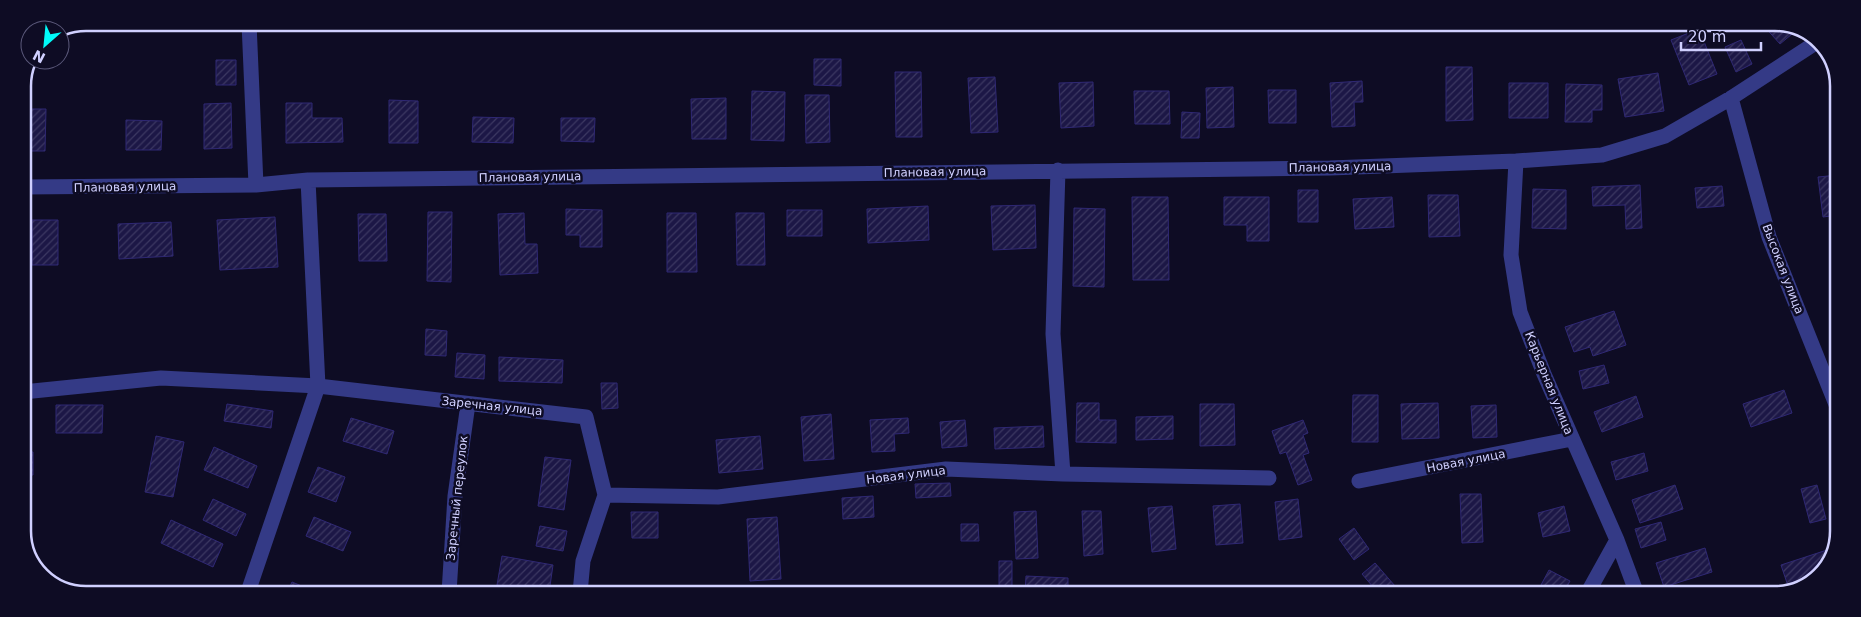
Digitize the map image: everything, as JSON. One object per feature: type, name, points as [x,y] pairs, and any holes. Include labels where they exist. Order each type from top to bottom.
[{"type":"street","points":[[249,31],[256,185]]},
{"type":"street","name":"Плановая улица","points":[[31,187],[256,185],[308,180],[1330,168],[1516,161],[1602,155],[1665,136],[1731,98],[1812,46]]},
{"type":"street","name":"Высокая улица","points":[[1731,98],[1769,238],[1830,390]]},
{"type":"street","name":"Карьерная улица","points":[[1516,161],[1511,255],[1520,312],[1572,439],[1617,540],[1634,586]]},
{"type":"street","points":[[1058,170],[1053,334],[1063,474]]},
{"type":"street","points":[[250,586],[318,386],[308,180]]},
{"type":"street","name":"Заречная улица","points":[[31,391],[161,378],[318,386],[586,417],[605,495]]},
{"type":"street","name":"Заречный переулок","points":[[449,586],[455,496],[468,404]]},
{"type":"street","name":"Новая улица","points":[[1359,481],[1572,439]]},
{"type":"street","name":"Новая улица","points":[[605,495],[718,497],[946,469],[1063,474],[1269,478]]},
{"type":"street","points":[[581,586],[583,561],[605,495]]},
{"type":"street","points":[[1591,586],[1617,540]]},
{"type":"building","points":[[1694,31],[1700,31],[1717,74],[1689,85],[1671,40]]},
{"type":"building","points":[[1768,31],[1792,34],[1780,44]]},
{"type":"building","points":[[1741,40],[1752,64],[1736,72],[1725,47]]},
{"type":"building","points":[[814,59],[841,59],[841,86],[814,85]]},
{"type":"building","points":[[216,60],[236,60],[236,85],[216,85]]},
{"type":"building","points":[[1446,67],[1472,67],[1473,120],[1446,121]]},
{"type":"building","points":[[895,72],[921,72],[922,137],[896,137]]},
{"type":"building","points":[[1658,73],[1664,111],[1625,117],[1618,79]]},
{"type":"building","points":[[995,77],[998,132],[971,133],[968,78]]},
{"type":"building","points":[[1362,81],[1363,102],[1354,102],[1355,126],[1332,127],[1330,83]]},
{"type":"building","points":[[1093,82],[1094,126],[1061,128],[1059,83]]},
{"type":"building","points":[[1509,83],[1548,83],[1548,118],[1509,118]]},
{"type":"building","points":[[1566,84],[1602,85],[1602,110],[1592,110],[1592,122],[1565,122]]},
{"type":"building","points":[[1233,87],[1234,127],[1207,128],[1206,88]]},
{"type":"building","points":[[1268,90],[1296,90],[1296,123],[1269,123]]},
{"type":"building","points":[[752,91],[785,92],[784,141],[751,140]]},
{"type":"building","points":[[1134,91],[1169,91],[1170,124],[1135,124]]},
{"type":"building","points":[[805,95],[829,95],[830,142],[806,143]]},
{"type":"building","points":[[726,98],[726,139],[692,139],[691,99]]},
{"type":"building","points":[[389,100],[418,101],[418,143],[389,143]]},
{"type":"building","points":[[231,103],[232,148],[204,149],[204,104]]},
{"type":"building","points":[[286,103],[312,103],[312,118],[342,118],[343,142],[286,143]]},
{"type":"building","points":[[31,109],[46,109],[45,151],[31,151]]},
{"type":"building","points":[[1182,112],[1200,113],[1199,138],[1181,138]]},
{"type":"building","points":[[473,117],[514,118],[513,143],[472,142]]},
{"type":"building","points":[[561,118],[595,118],[594,142],[561,141]]},
{"type":"building","points":[[126,120],[162,121],[161,150],[126,150]]},
{"type":"building","points":[[1830,176],[1830,216],[1823,217],[1818,177]]},
{"type":"building","points":[[1640,185],[1642,228],[1626,229],[1625,205],[1593,206],[1592,187]]},
{"type":"building","points":[[1722,186],[1724,206],[1697,208],[1695,188]]},
{"type":"building","points":[[1533,189],[1566,190],[1566,229],[1532,228]]},
{"type":"building","points":[[1298,190],[1318,190],[1318,222],[1298,222]]},
{"type":"building","points":[[1428,195],[1458,195],[1460,236],[1429,237]]},
{"type":"building","points":[[1132,197],[1168,197],[1169,280],[1133,280]]},
{"type":"building","points":[[1224,197],[1269,197],[1269,241],[1247,241],[1247,225],[1224,225]]},
{"type":"building","points":[[1392,197],[1394,227],[1355,229],[1353,199]]},
{"type":"building","points":[[1035,205],[1036,248],[993,250],[991,206]]},
{"type":"building","points":[[928,206],[929,240],[868,243],[867,209]]},
{"type":"building","points":[[1074,208],[1105,209],[1104,287],[1073,286]]},
{"type":"building","points":[[566,209],[602,210],[602,247],[580,247],[580,235],[566,235]]},
{"type":"building","points":[[787,210],[822,210],[822,236],[787,236]]},
{"type":"building","points":[[428,212],[452,212],[451,282],[427,281]]},
{"type":"building","points":[[524,213],[525,244],[537,244],[538,273],[500,275],[498,214]]},
{"type":"building","points":[[667,213],[696,213],[697,272],[667,272]]},
{"type":"building","points":[[736,213],[764,213],[765,265],[737,265]]},
{"type":"building","points":[[358,214],[386,214],[387,261],[359,261]]},
{"type":"building","points":[[275,217],[278,267],[220,270],[217,220]]},
{"type":"building","points":[[32,220],[58,220],[58,265],[32,265]]},
{"type":"building","points":[[171,222],[173,256],[119,259],[118,224]]},
{"type":"building","points":[[1614,311],[1626,345],[1593,356],[1590,347],[1574,352],[1565,327]]},
{"type":"building","points":[[426,329],[447,331],[446,356],[425,355]]},
{"type":"building","points":[[457,353],[485,355],[484,379],[455,377]]},
{"type":"building","points":[[499,357],[563,360],[562,383],[499,381]]},
{"type":"building","points":[[1604,365],[1609,383],[1583,389],[1579,371]]},
{"type":"building","points":[[601,383],[617,383],[618,408],[602,409]]},
{"type":"building","points":[[1784,390],[1792,413],[1751,427],[1743,404]]},
{"type":"building","points":[[1353,395],[1378,395],[1378,442],[1352,442]]},
{"type":"building","points":[[1636,396],[1643,417],[1602,432],[1594,412]]},
{"type":"building","points":[[1077,403],[1099,403],[1099,420],[1116,420],[1116,443],[1076,442]]},
{"type":"building","points":[[1438,403],[1439,438],[1402,439],[1401,404]]},
{"type":"building","points":[[227,404],[273,411],[271,428],[224,421]]},
{"type":"building","points":[[1200,404],[1234,404],[1235,445],[1200,446]]},
{"type":"building","points":[[56,405],[103,405],[102,433],[56,433]]},
{"type":"building","points":[[1496,405],[1497,437],[1473,438],[1471,406]]},
{"type":"building","points":[[831,414],[834,459],[804,461],[801,417]]},
{"type":"building","points":[[1173,416],[1173,439],[1136,440],[1136,417]]},
{"type":"building","points":[[351,418],[394,431],[387,454],[343,441]]},
{"type":"building","points":[[908,418],[909,433],[894,434],[895,451],[872,452],[870,420]]},
{"type":"building","points":[[965,420],[967,446],[942,448],[940,422]]},
{"type":"building","points":[[1303,420],[1308,433],[1303,435],[1309,453],[1303,455],[1312,480],[1298,485],[1286,452],[1280,454],[1272,431]]},
{"type":"building","points":[[1043,426],[1044,447],[995,449],[994,428]]},
{"type":"building","points":[[156,436],[184,442],[173,497],[145,492]]},
{"type":"building","points":[[760,436],[763,469],[719,473],[716,440]]},
{"type":"building","points":[[214,447],[257,466],[248,488],[204,470]]},
{"type":"building","points":[[31,452],[33,452],[33,475],[31,475]]},
{"type":"building","points":[[1644,453],[1648,471],[1616,480],[1611,462]]},
{"type":"building","points":[[545,457],[571,460],[564,510],[538,506]]},
{"type":"building","points":[[318,467],[345,477],[336,502],[308,492]]},
{"type":"building","points":[[950,483],[951,496],[916,498],[915,484]]},
{"type":"building","points":[[1675,485],[1683,509],[1640,523],[1632,500]]},
{"type":"building","points":[[1817,485],[1826,519],[1810,523],[1801,489]]},
{"type":"building","points":[[1460,494],[1481,494],[1483,542],[1462,543]]},
{"type":"building","points":[[873,496],[874,517],[843,519],[842,498]]},
{"type":"building","points":[[213,499],[246,514],[236,536],[203,520]]},
{"type":"building","points":[[1298,499],[1302,537],[1279,540],[1275,502]]},
{"type":"building","points":[[1240,504],[1243,543],[1216,545],[1213,506]]},
{"type":"building","points":[[1172,506],[1176,549],[1152,552],[1148,508]]},
{"type":"building","points":[[1564,506],[1570,531],[1543,537],[1538,513]]},
{"type":"building","points":[[1036,511],[1038,558],[1016,559],[1014,512]]},
{"type":"building","points":[[1082,511],[1101,511],[1103,554],[1084,556]]},
{"type":"building","points":[[631,512],[658,512],[658,538],[632,538]]},
{"type":"building","points":[[314,517],[351,532],[343,551],[306,536]]},
{"type":"building","points":[[777,517],[781,579],[750,581],[747,519]]},
{"type":"building","points":[[171,520],[223,544],[213,567],[161,543]]},
{"type":"building","points":[[1661,522],[1666,540],[1641,548],[1635,529]]},
{"type":"building","points":[[961,524],[978,524],[979,541],[961,541]]},
{"type":"building","points":[[540,526],[567,531],[563,551],[536,546]]},
{"type":"building","points":[[1354,528],[1369,549],[1354,560],[1339,539]]},
{"type":"building","points":[[1705,548],[1712,572],[1664,586],[1656,563]]},
{"type":"building","points":[[1826,550],[1816,567],[1792,583],[1787,584],[1781,565]]},
{"type":"building","points":[[502,556],[553,565],[550,586],[497,585]]},
{"type":"building","points":[[999,561],[1012,561],[1012,586],[999,586]]},
{"type":"building","points":[[1375,563],[1395,586],[1372,586],[1362,574]]},
{"type":"building","points":[[1549,570],[1570,581],[1567,586],[1541,585]]},
{"type":"building","points":[[1026,576],[1068,578],[1068,586],[1025,586]]},
{"type":"building","points":[[292,582],[302,586],[290,586]]}]
